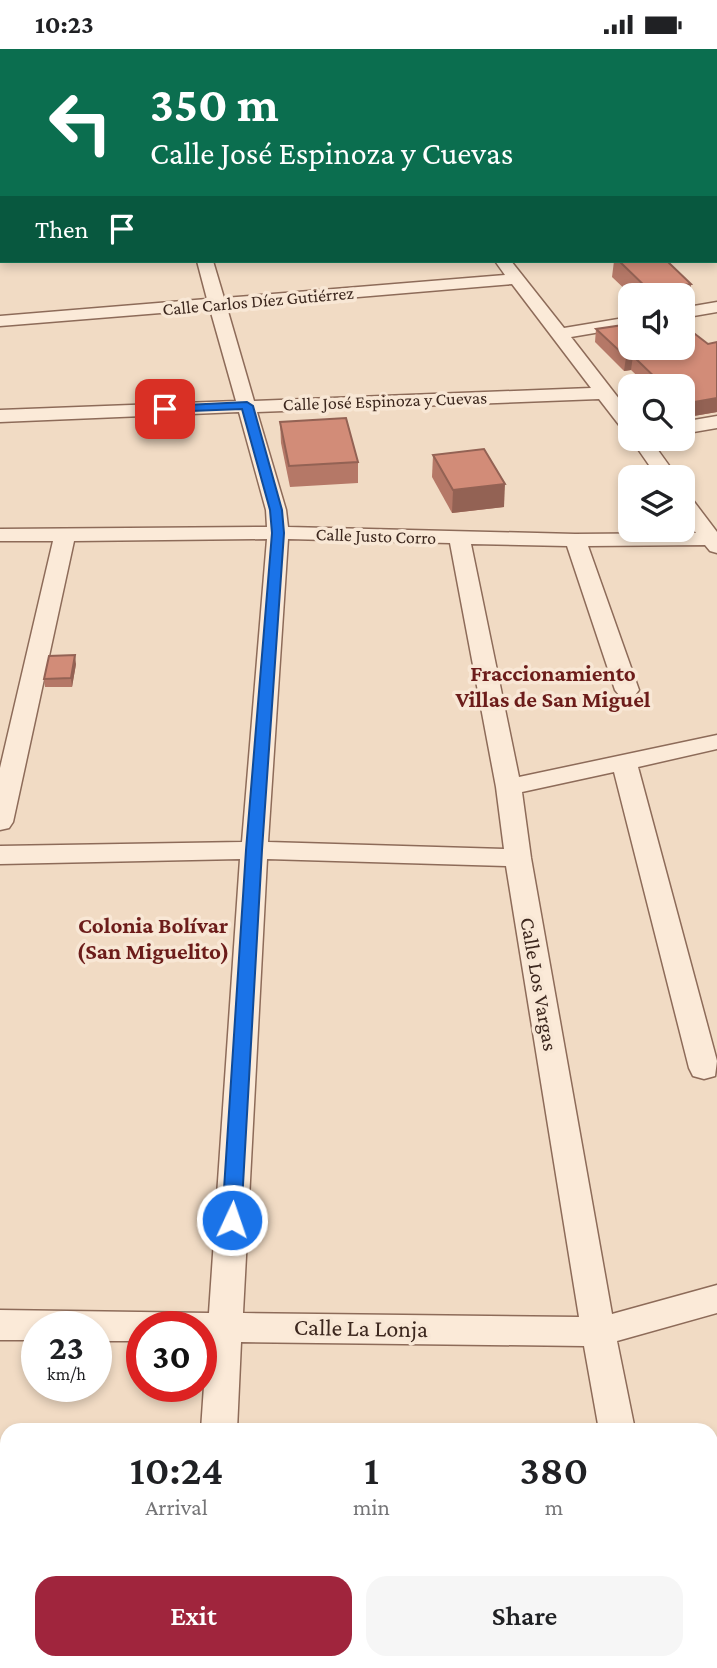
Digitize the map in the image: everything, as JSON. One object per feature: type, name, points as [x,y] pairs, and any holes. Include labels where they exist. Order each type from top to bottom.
[{"type":"street","points":[[206,263],[276,510],[278,533],[254,850],[219,1423]]},
{"type":"street","points":[[505,263],[618,411]]},
{"type":"street","name":"Calle Carlos Díez Gutiérrez","points":[[0,321],[517,279]]},
{"type":"street","points":[[695,311],[717,307]]},
{"type":"street","points":[[561,334],[618,324]]},
{"type":"street","name":"Calle José Espinoza y Cuevas","points":[[0,416],[603,393]]},
{"type":"street","points":[[695,426],[717,422]]},
{"type":"street","points":[[695,517],[714,543]]},
{"type":"street","name":"Calle Justo Corro","points":[[0,535],[278,533],[714,543]]},
{"type":"street","points":[[0,822],[65,536]]},
{"type":"street","name":"Calle Los Vargas","points":[[459,538],[509,787],[518,858],[616,1423]]},
{"type":"street","points":[[575,540],[627,690]]},
{"type":"street","points":[[509,787],[717,742]]},
{"type":"street","points":[[624,762],[704,1067]]},
{"type":"street","points":[[0,855],[254,850],[518,858]]},
{"type":"street","name":"Calle La Lonja","points":[[0,1325],[598,1332],[717,1299]]},
{"type":"building","points":[[621,263],[669,263],[690,283],[642,283]]},
{"type":"building","points":[[618,326],[618,350],[596,329]]},
{"type":"building","points":[[695,334],[708,344],[717,342],[717,398],[695,402],[695,374],[652,374],[637,360],[695,360]]},
{"type":"building","points":[[346,418],[358,462],[289,466],[280,422]]},
{"type":"building","points":[[484,449],[505,484],[453,490],[433,455]]},
{"type":"building","points":[[75,655],[71,678],[44,679],[49,656]]},
{"type":"district","name":"Fraccionamiento Villas de San Miguel","points":[[553,686]]},
{"type":"district","name":"Colonia Bolívar (San Miguelito)","points":[[153,938]]},
{"type":"route","points":[[165,409],[247,406],[276,510],[278,533],[254,850],[232,1220]]}]
